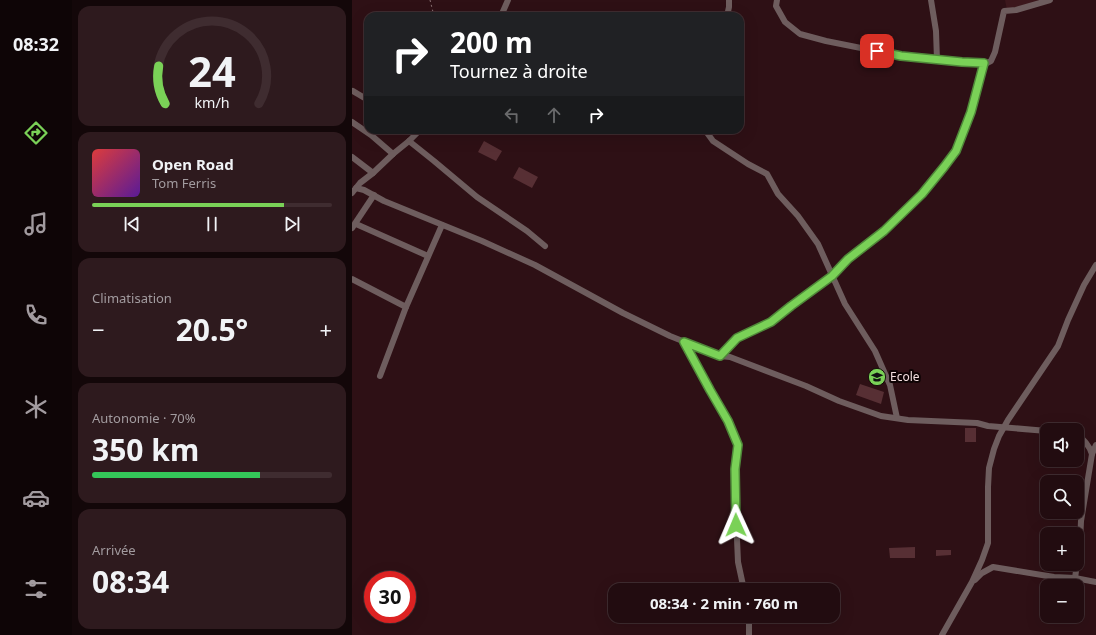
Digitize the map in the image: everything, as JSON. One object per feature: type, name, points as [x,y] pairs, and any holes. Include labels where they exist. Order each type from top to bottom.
[{"type":"street","points":[[503,12],[508,0]]},
{"type":"street","points":[[728,12],[729,0]]},
{"type":"street","points":[[777,0],[776,6],[785,22],[800,34],[826,41],[901,56],[984,63],[991,61],[995,52],[1004,12],[1050,0]]},
{"type":"street","points":[[931,0],[936,30],[937,60]]},
{"type":"street","points":[[720,356],[737,338],[771,322],[832,276],[848,259],[884,231],[916,199],[956,151],[971,112],[984,63]]},
{"type":"street","points":[[354,91],[364,97]]},
{"type":"street","points":[[352,122],[364,130]]},
{"type":"street","points":[[370,134],[393,154]]},
{"type":"street","points":[[354,190],[393,154],[409,142],[415,134]]},
{"type":"street","points":[[708,134],[714,141],[748,164],[767,174],[778,194],[798,216],[818,244],[845,304],[875,351],[890,385],[897,418]]},
{"type":"street","points":[[409,142],[477,197],[527,231],[545,246]]},
{"type":"street","points":[[352,157],[374,173]]},
{"type":"street","points":[[354,190],[364,190],[390,204],[482,241],[535,266],[623,313],[670,336],[720,356],[730,357],[806,386],[839,401],[881,416],[908,420],[977,422],[988,426],[1040,431]]},
{"type":"street","points":[[374,196],[354,226],[428,256]]},
{"type":"street","points":[[380,376],[406,307],[442,225]]},
{"type":"street","points":[[942,635],[972,582],[988,543],[989,468],[999,436],[1058,346],[1084,284],[1096,265]]},
{"type":"street","points":[[352,279],[406,307]]},
{"type":"street","points":[[684,342],[728,421],[738,445],[735,469],[736,539],[738,562],[742,583]]},
{"type":"street","points":[[1084,440],[1089,446],[1092,454]]},
{"type":"street","points":[[1081,527],[1092,454],[1096,444]]},
{"type":"street","points":[[984,553],[993,567]]},
{"type":"street","points":[[972,582],[982,573],[993,567],[1096,582]]},
{"type":"street","points":[[1075,578],[1076,571]]},
{"type":"street","points":[[749,623],[749,635]]},
{"type":"path","points":[[430,0],[433,12]]},
{"type":"shaded area","points":[[1005,0],[1039,0],[1007,10]]},
{"type":"building","points":[[484,141],[502,151],[496,161],[478,152]]},
{"type":"building","points":[[519,167],[538,177],[532,188],[513,178]]},
{"type":"building","points":[[860,384],[884,392],[881,404],[856,395]]},
{"type":"building","points":[[965,428],[976,428],[976,442],[965,442]]},
{"type":"building","points":[[915,547],[915,558],[890,558],[889,548]]},
{"type":"building","points":[[936,550],[951,550],[951,555],[936,556]]},
{"type":"place","name":"Ecole","points":[[877,377]]},
{"type":"route","points":[[736,525],[735,469],[738,445],[728,421],[684,342],[720,356],[737,338],[771,322],[806,296],[832,276],[848,259],[884,231],[922,194],[956,151],[971,112],[984,63],[901,56],[877,51]]}]
